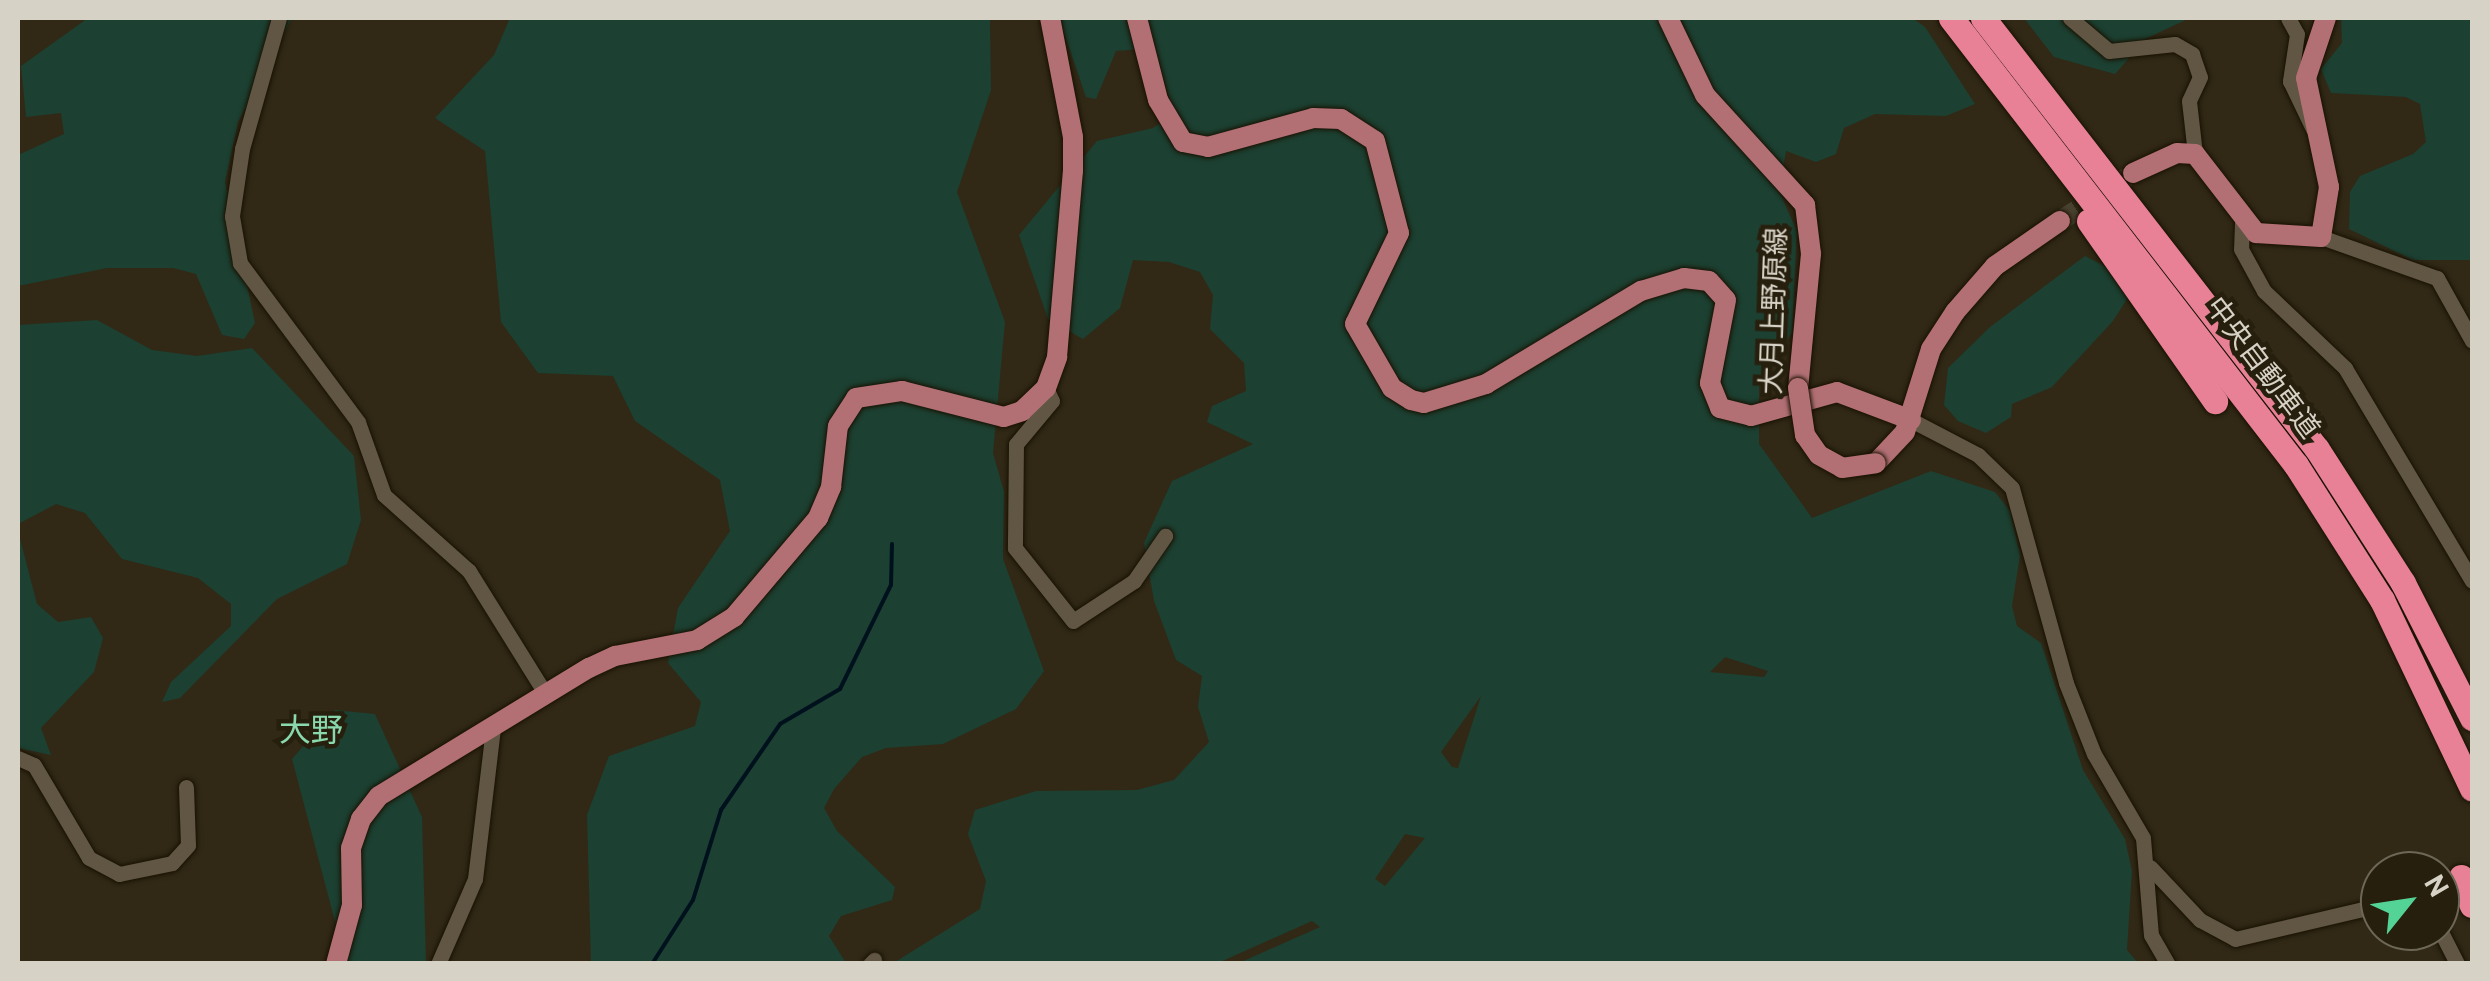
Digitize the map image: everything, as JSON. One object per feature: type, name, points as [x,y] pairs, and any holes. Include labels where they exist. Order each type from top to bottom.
[{"type":"highway","points":[[1949,18],[2214,402]]},
{"type":"highway","name":"中央自動車道","points":[[1949,18],[2307,482],[2382,600],[2472,790]]},
{"type":"highway","name":"中央自動車道","points":[[1983,18],[2317,448],[2404,583],[2472,718]]},
{"type":"highway","points":[[2461,877],[2472,905]]},
{"type":"main road","points":[[336,964],[352,904],[352,848],[361,820],[414,769],[493,727],[545,693],[615,656],[697,640],[734,617],[818,518],[831,487],[838,426],[856,398],[902,391],[1004,417],[1022,411],[1046,388],[1057,357],[1073,171],[1073,137],[1050,18]]},
{"type":"main road","points":[[1136,18],[1158,100],[1183,142],[1208,147],[1313,118],[1342,119],[1374,141],[1399,233],[1355,324],[1392,388],[1411,400],[1424,403],[1486,384],[1642,291],[1684,278],[1708,281],[1726,300],[1710,383],[1720,408],[1751,416],[1837,392],[1911,420]]},
{"type":"main road","name":"大月上野原線","points":[[1668,18],[1705,95],[1805,205],[1812,254],[1798,388],[1806,434],[1819,455],[1842,468],[1876,464],[1899,443],[1911,420],[1931,349],[1955,312],[1995,266],[2060,221]]},
{"type":"main road","points":[[2133,173],[2177,153],[2196,154],[2242,222],[2256,232],[2320,237],[2330,208],[2306,67],[2326,18]]},
{"type":"street","points":[[279,18],[242,149],[232,216],[240,262],[358,422],[384,494],[469,571],[545,693]]},
{"type":"street","points":[[2070,18],[2109,51],[2174,44],[2192,54],[2200,77],[2188,101],[2196,154]]},
{"type":"street","points":[[2288,18],[2297,34],[2290,82],[2318,135]]},
{"type":"street","points":[[2242,222],[2241,249],[2264,291],[2345,368],[2472,581]]},
{"type":"street","points":[[2320,237],[2438,278],[2467,317],[2472,342]]},
{"type":"street","points":[[1046,388],[1052,402],[1016,444],[1016,548],[1073,622],[1134,581],[1165,536]]},
{"type":"street","points":[[1911,420],[1978,455],[2012,488],[2066,684],[2094,754],[2143,838],[2150,866],[2151,935],[2168,964]]},
{"type":"street","points":[[438,964],[476,879],[493,727]]},
{"type":"street","points":[[18,758],[34,765],[89,858],[119,874],[172,863],[188,845],[186,786]]},
{"type":"street","points":[[2150,866],[2200,920],[2235,939],[2360,910]]},
{"type":"green space","points":[[88,18],[292,18],[238,122],[225,182],[255,323],[244,339],[222,335],[196,274],[173,268],[107,268],[18,286],[18,155],[64,134],[61,113],[26,117],[21,66]]},
{"type":"green space","points":[[510,18],[990,18],[991,90],[957,192],[1005,322],[993,453],[1004,492],[1003,559],[1044,671],[1016,709],[943,744],[886,748],[862,757],[834,789],[824,808],[837,831],[895,887],[892,900],[841,916],[829,936],[846,963],[591,963],[587,815],[609,756],[695,726],[701,702],[668,663],[678,608],[730,531],[720,480],[635,421],[613,376],[538,373],[501,322],[485,151],[435,118],[494,55]]},
{"type":"green space","points":[[1059,18],[1912,18],[1925,27],[1975,104],[1946,116],[1875,114],[1844,128],[1836,154],[1816,162],[1786,151],[1779,191],[1797,231],[1792,332],[1759,387],[1759,444],[1812,518],[1931,471],[1995,492],[2010,511],[2020,555],[2012,606],[2017,626],[2041,643],[2083,770],[2125,839],[2132,871],[2127,950],[2138,963],[1239,963],[1320,927],[1312,921],[1218,963],[892,964],[980,909],[986,881],[968,834],[975,810],[1036,791],[1137,790],[1174,780],[1209,742],[1198,707],[1202,676],[1176,660],[1154,601],[1144,543],[1172,481],[1253,444],[1207,422],[1212,406],[1246,391],[1244,363],[1210,329],[1213,295],[1200,272],[1169,262],[1133,260],[1120,308],[1083,339],[1048,319],[1019,235],[1097,141],[1153,128],[1174,113],[1154,48],[1116,51],[1096,99],[1086,97]],"holes":[[[1725,657],[1768,671],[1764,677],[1710,672]],[[1481,696],[1458,768],[1452,767],[1441,752]],[[1405,834],[1425,838],[1385,886],[1375,879]]]},
{"type":"green space","points":[[2024,18],[2190,18],[2147,38],[2115,74],[2054,57]]},
{"type":"green space","points":[[2341,18],[2472,18],[2472,260],[2413,260],[2349,229],[2350,192],[2360,176],[2413,154],[2426,142],[2420,104],[2406,97],[2331,93],[2321,69],[2342,43]]},
{"type":"green space","points":[[2085,256],[2108,268],[2129,296],[2113,321],[2052,387],[2012,404],[2011,417],[1986,433],[1958,421],[1944,405],[1948,368],[1990,327]]},
{"type":"green space","points":[[97,320],[152,350],[197,356],[252,348],[354,456],[361,520],[347,564],[277,599],[180,698],[162,702],[171,682],[231,626],[231,604],[198,578],[122,559],[85,513],[56,504],[18,524],[18,325]]},
{"type":"green space","points":[[18,531],[37,604],[58,622],[91,617],[103,638],[94,672],[41,728],[51,755],[18,748]]},
{"type":"green space","points":[[335,710],[375,714],[422,817],[426,963],[346,963],[292,759]]},
{"type":"waterway","points":[[652,964],[693,900],[721,810],[780,724],[840,689],[891,585],[892,544]]},
{"type":"tunnel","points":[[2060,221],[2133,173]]},
{"type":"district","name":"大野","points":[[311,733]]}]
